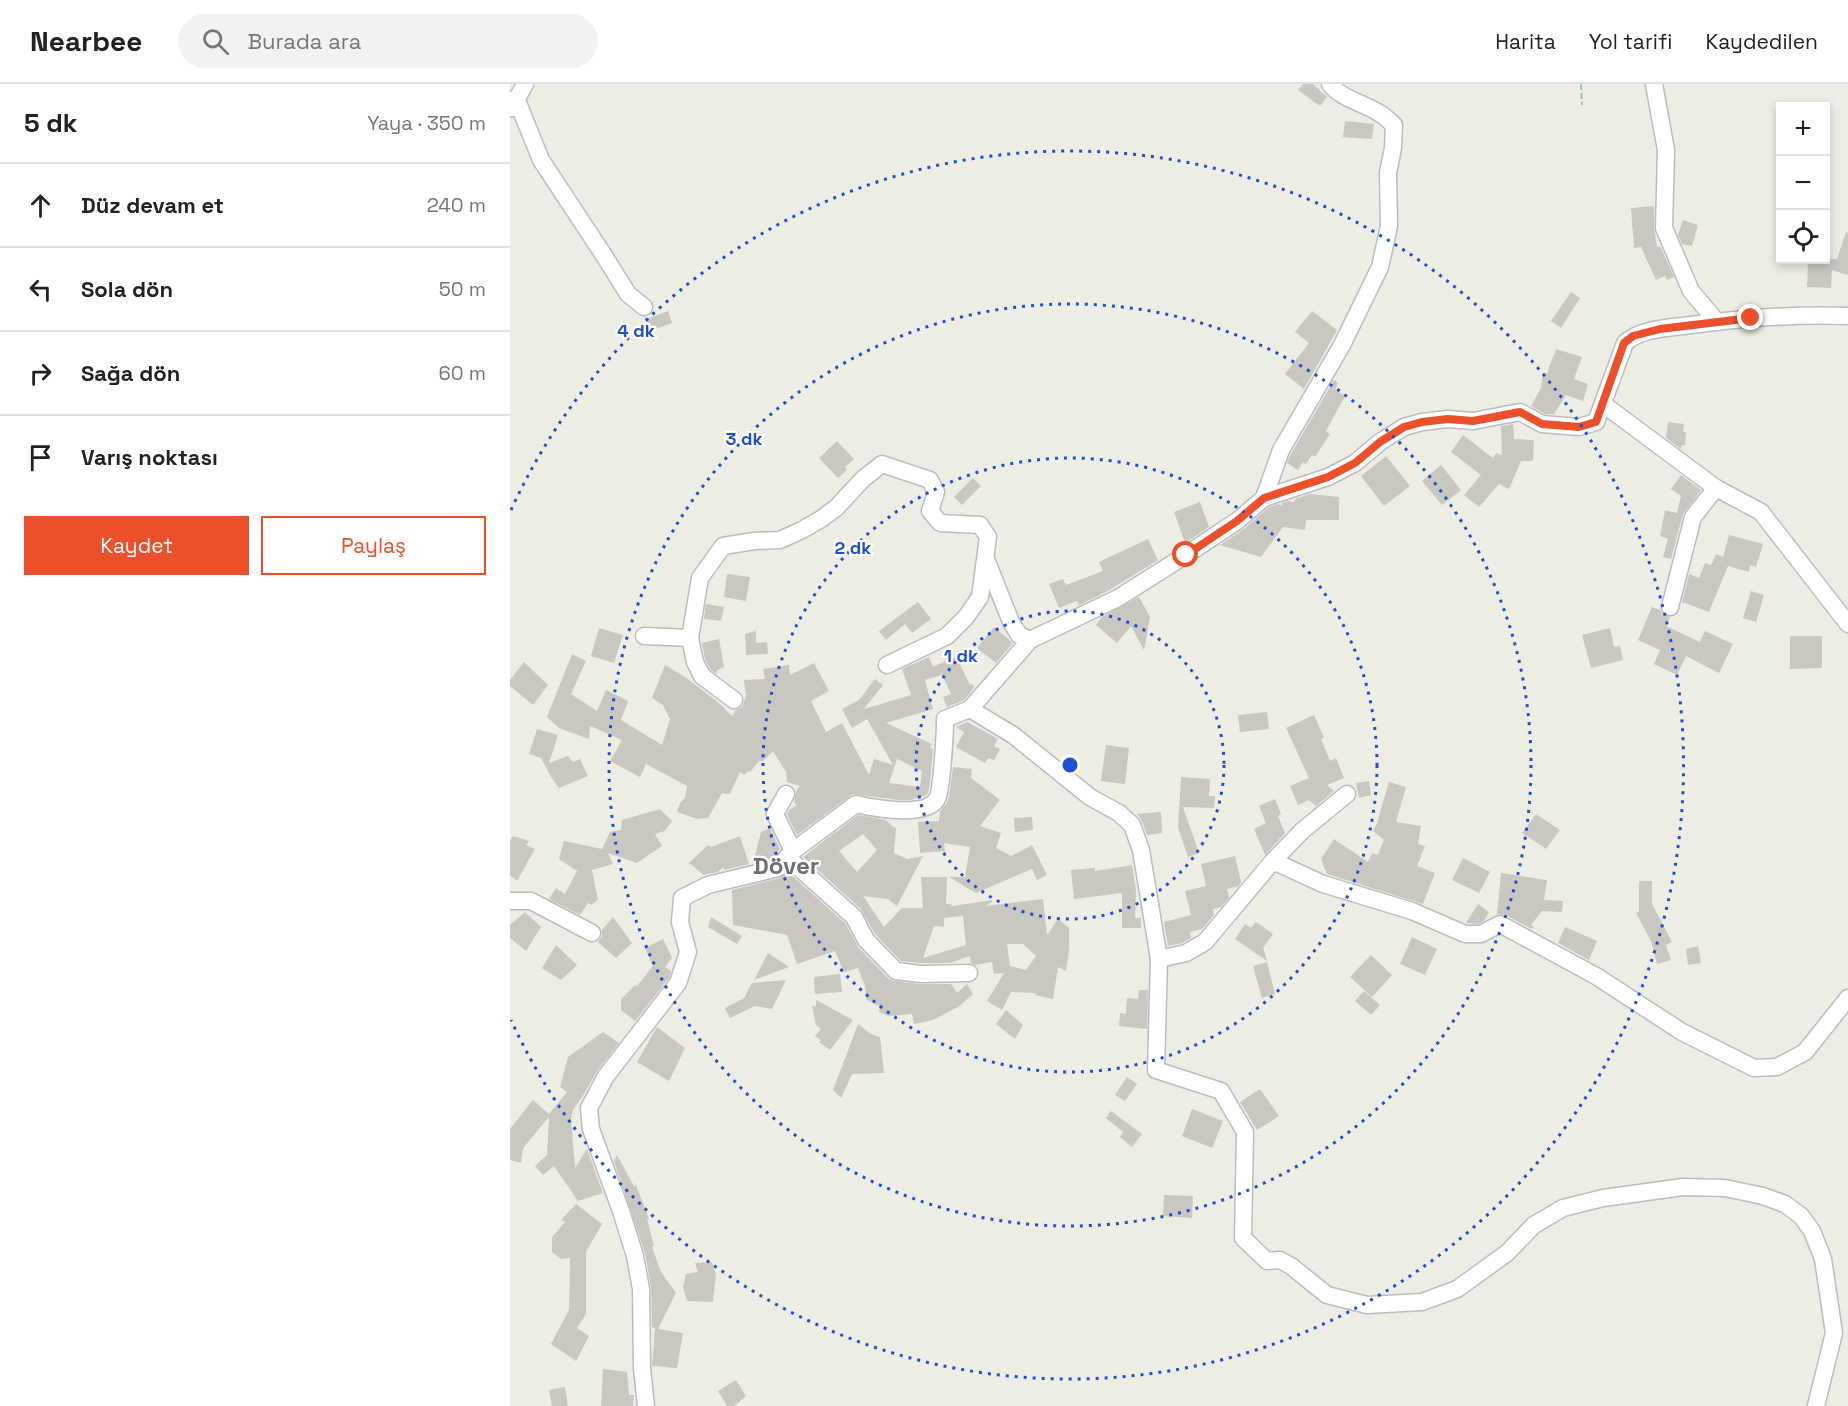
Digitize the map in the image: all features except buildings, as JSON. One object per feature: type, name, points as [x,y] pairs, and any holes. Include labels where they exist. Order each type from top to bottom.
[{"type":"street","points":[[1264,498],[1281,450],[1342,345],[1380,267],[1389,226],[1388,173],[1393,148],[1394,125],[1380,113],[1356,102],[1334,89],[1330,84]]},
{"type":"street","points":[[1654,84],[1666,150],[1664,228],[1692,291],[1717,322]]},
{"type":"street","points":[[517,98],[541,160],[628,294],[644,307]]},
{"type":"street","points":[[646,1406],[642,1368],[641,1289],[635,1256],[591,1129],[589,1108],[606,1076],[678,982],[688,952],[680,922],[682,898],[708,885],[778,868],[790,854],[856,804],[872,808],[909,810],[929,807],[937,799],[945,719],[970,709],[1030,640],[1118,598],[1237,521],[1264,498],[1337,472],[1355,463],[1380,442],[1404,427],[1448,419],[1473,421],[1520,412],[1542,424],[1579,427],[1596,422],[1604,405],[1624,343],[1633,336],[1660,329],[1751,318],[1848,316]]},
{"type":"street","points":[[1604,405],[1716,488],[1761,512],[1847,617]]},
{"type":"street","points":[[734,700],[702,676],[695,662],[690,638],[700,578],[723,546],[780,540],[802,530],[836,508],[863,479],[882,464],[930,480],[936,492],[930,511],[940,523],[980,525],[988,537],[980,597],[966,617],[947,636],[887,665]]},
{"type":"street","points":[[1670,607],[1694,517],[1716,488]]},
{"type":"street","points":[[985,556],[1011,622],[1019,635],[1030,640]]},
{"type":"street","points":[[644,636],[690,638]]},
{"type":"street","points":[[970,709],[1013,735],[1090,797],[1119,813],[1132,825],[1141,850],[1159,959],[1156,1070],[1221,1091],[1245,1132],[1243,1238],[1267,1261],[1280,1260],[1291,1266],[1327,1295],[1366,1305],[1422,1302],[1457,1289],[1507,1253],[1534,1225],[1563,1208],[1604,1198],[1683,1187],[1725,1188],[1763,1196],[1785,1204],[1801,1216],[1812,1231],[1824,1259],[1834,1333],[1816,1406]]},
{"type":"street","points":[[786,794],[775,814],[790,854],[854,917],[866,940],[896,971],[921,974],[969,973]]},
{"type":"street","points":[[1159,959],[1186,953],[1205,942],[1273,861],[1302,831],[1347,794]]},
{"type":"street","points":[[1273,861],[1323,884],[1412,911],[1465,934],[1481,934],[1500,924],[1596,976],[1682,1032],[1754,1068],[1777,1067],[1805,1052],[1848,998]]},
{"type":"street","points":[[510,901],[531,901],[592,933]]},
{"type":"path","points":[[1581,84],[1582,105]]},
{"type":"district","name":"Döver","points":[[786,866]]},
{"type":"route","points":[[1186,555],[1237,521],[1264,498],[1328,477],[1355,463],[1380,442],[1404,427],[1448,419],[1473,421],[1520,412],[1542,424],[1579,427],[1596,422],[1604,405],[1624,343],[1633,336],[1660,329],[1751,318]]}]
